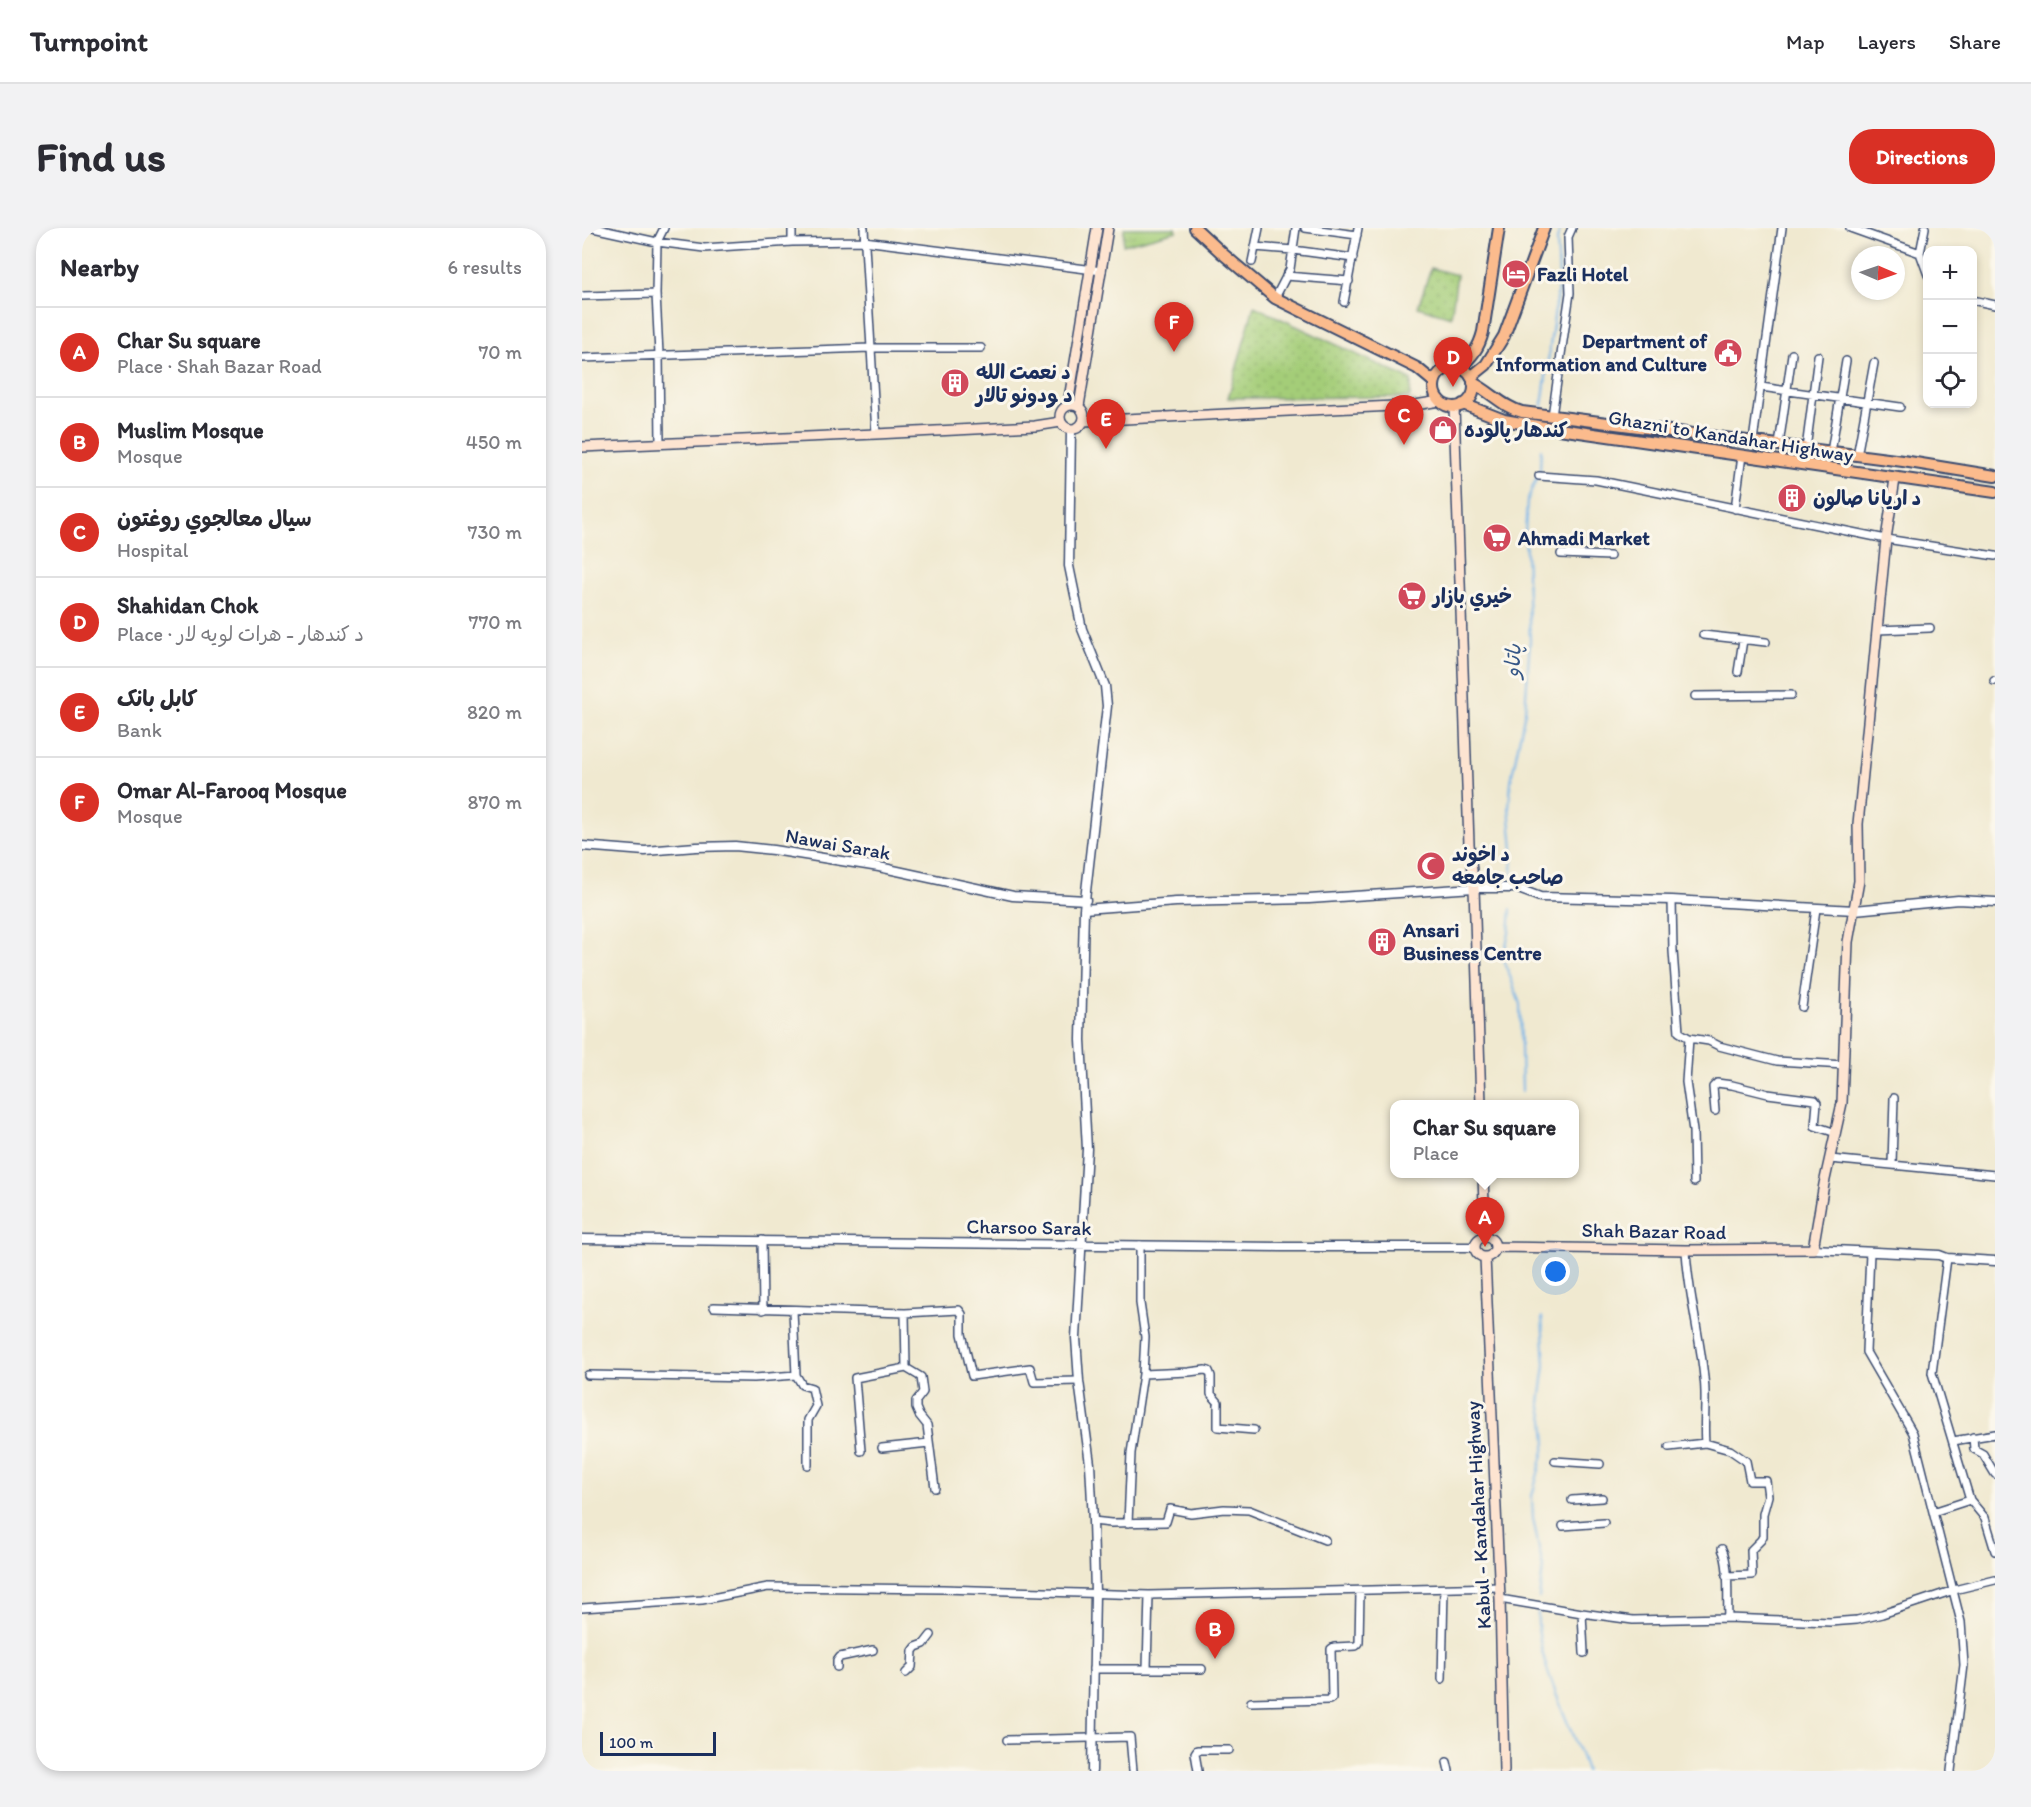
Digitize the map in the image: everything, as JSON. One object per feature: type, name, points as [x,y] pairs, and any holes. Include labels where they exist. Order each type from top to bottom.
[{"type":"main road","points":[[1061,422],[1062,410],[1068,405],[1097,228]]},
{"type":"main road","points":[[582,447],[1035,426],[1061,422],[1071,429],[1079,427],[1084,421],[1084,413],[1079,406],[1108,228]]},
{"type":"main road","points":[[1195,228],[1275,298],[1417,369],[1434,382]]},
{"type":"main road","points":[[1459,368],[1479,347],[1484,332],[1499,228]]},
{"type":"main road","points":[[1459,406],[1472,395],[1472,380],[1486,365],[1504,336],[1544,228]]},
{"type":"main road","points":[[1440,401],[1436,396],[1434,382],[1444,369],[1459,368],[1472,380]]},
{"type":"main road","name":"Ghazni to Kandahar Highway","points":[[1472,380],[1511,409],[1995,476]]},
{"type":"main road","points":[[1084,421],[1415,405],[1440,401],[1459,406]]},
{"type":"main road","points":[[1068,405],[1079,406]]},
{"type":"main road","points":[[1459,406],[1469,844],[1474,888],[1481,1100]]},
{"type":"main road","name":"Ghazni to Kandahar Highway","points":[[1459,406],[1504,420],[1995,492]]},
{"type":"main road","points":[[1813,1249],[1842,1103],[1848,942],[1859,881],[1858,824],[1894,479]]},
{"type":"main road","points":[[1483,1178],[1485,1236]]},
{"type":"main road","points":[[1485,1236],[1491,1238],[1495,1247],[1491,1255],[1485,1257],[1478,1254],[1475,1247],[1478,1239],[1485,1236]]},
{"type":"main road","name":"Shah Bazar Road","points":[[1495,1247],[1813,1249]]},
{"type":"main road","name":"Kabul - Kandahar Highway","points":[[1485,1257],[1500,1587],[1504,1771]]},
{"type":"street","points":[[593,228],[657,242],[704,248],[792,242],[864,241],[1102,271]]},
{"type":"street","points":[[642,238],[643,228]]},
{"type":"street","points":[[660,444],[656,294],[657,242],[664,228]]},
{"type":"street","points":[[792,228],[792,242]]},
{"type":"street","points":[[864,228],[876,434]]},
{"type":"street","points":[[1252,262],[1259,228]]},
{"type":"street","points":[[1275,298],[1290,269],[1296,228]]},
{"type":"street","points":[[1305,228],[1357,232],[1344,302]]},
{"type":"street","points":[[1552,416],[1570,293],[1568,237],[1572,228]]},
{"type":"street","points":[[1753,441],[1782,228]]},
{"type":"street","points":[[1850,228],[1920,253]]},
{"type":"street","points":[[1923,261],[1920,253],[1924,228]]},
{"type":"street","points":[[1255,247],[1353,258]]},
{"type":"street","points":[[1286,276],[1349,281]]},
{"type":"street","points":[[582,296],[656,294]]},
{"type":"street","points":[[1977,301],[1995,305]]},
{"type":"street","points":[[582,358],[870,348],[981,348]]},
{"type":"street","points":[[1779,445],[1792,354]]},
{"type":"street","points":[[1806,449],[1818,356]]},
{"type":"street","points":[[1831,452],[1846,361]]},
{"type":"street","points":[[1857,456],[1874,363]]},
{"type":"street","points":[[1761,387],[1900,407]]},
{"type":"street","points":[[1071,429],[1069,566],[1082,629],[1105,686],[1107,706],[1085,904],[1081,1040],[1088,1149],[1076,1338],[1090,1464],[1093,1521],[1095,1593],[1092,1771]]},
{"type":"street","points":[[1735,509],[1742,456]]},
{"type":"street","points":[[1539,476],[1596,480],[1886,539],[1995,556]]},
{"type":"street","points":[[1561,554],[1610,556]]},
{"type":"street","points":[[1877,630],[1930,628]]},
{"type":"street","points":[[1703,635],[1766,642]]},
{"type":"street","points":[[1738,672],[1743,640]]},
{"type":"street","points":[[1695,696],[1791,695]]},
{"type":"street","name":"Nawai Sarak","points":[[582,846],[645,851],[696,846],[735,846],[773,850],[879,867],[1013,896],[1085,904],[1309,899],[1474,888],[1516,888],[1540,897],[1672,900],[1816,909],[1855,910],[1958,900],[1995,902]]},
{"type":"street","points":[[1672,900],[1679,1032],[1689,1038],[1709,1041],[1719,1046],[1777,1061],[1844,1065]]},
{"type":"street","points":[[1802,1007],[1816,909]]},
{"type":"street","points":[[1689,1038],[1686,1082],[1693,1131],[1694,1182]]},
{"type":"street","points":[[1715,1111],[1713,1087],[1717,1083],[1732,1085],[1768,1094],[1816,1101],[1814,1124],[1836,1133]]},
{"type":"street","points":[[1892,1164],[1894,1098]]},
{"type":"street","points":[[1830,1159],[1995,1175]]},
{"type":"street","name":"Charsoo Sarak","points":[[582,1239],[1475,1247]]},
{"type":"street","points":[[762,1240],[763,1310]]},
{"type":"street","points":[[1128,1523],[1131,1453],[1143,1374],[1145,1337],[1140,1303],[1140,1245]]},
{"type":"street","points":[[1813,1249],[1939,1255],[1947,1258],[1995,1261]]},
{"type":"street","points":[[1686,1250],[1687,1271],[1705,1381],[1706,1443]]},
{"type":"street","points":[[1870,1252],[1866,1352],[1913,1433],[1961,1622],[1964,1665],[1951,1771]]},
{"type":"street","points":[[1947,1258],[1932,1373],[1970,1500],[1985,1518],[1995,1551]]},
{"type":"street","points":[[714,1307],[905,1313],[961,1311],[962,1334],[972,1376],[1030,1368],[1034,1383],[1079,1381]]},
{"type":"street","points":[[792,1311],[796,1375],[802,1384],[812,1388],[816,1406],[808,1420],[808,1465]]},
{"type":"street","points":[[905,1313],[906,1368]]},
{"type":"street","points":[[861,1450],[855,1378],[906,1368],[921,1377],[923,1392],[916,1401],[916,1408],[927,1425],[935,1488]]},
{"type":"street","points":[[1143,1374],[1209,1371],[1211,1394],[1218,1402],[1218,1427],[1254,1430]]},
{"type":"street","points":[[588,1375],[754,1378],[796,1375]]},
{"type":"street","points":[[1953,1442],[1995,1434]]},
{"type":"street","points":[[1973,1437],[1974,1449],[1983,1454],[1995,1474]]},
{"type":"street","points":[[882,1448],[929,1443]]},
{"type":"street","points":[[1669,1447],[1706,1443],[1730,1450],[1746,1461],[1750,1481],[1766,1481],[1767,1496],[1763,1514],[1763,1536],[1751,1550],[1752,1575],[1726,1576]]},
{"type":"street","points":[[1555,1461],[1600,1464]]},
{"type":"street","points":[[1572,1500],[1602,1498]]},
{"type":"street","points":[[1933,1512],[1970,1500]]},
{"type":"street","points":[[1093,1521],[1166,1522],[1170,1509],[1191,1513],[1224,1509],[1250,1510],[1325,1540]]},
{"type":"street","points":[[1563,1526],[1604,1523]]},
{"type":"street","points":[[1722,1549],[1728,1618]]},
{"type":"street","points":[[1500,1599],[1582,1614],[1633,1620],[1728,1618],[1830,1622],[1857,1620],[1882,1614],[1954,1590],[1995,1580]]},
{"type":"street","points":[[582,1608],[702,1600],[768,1587],[1149,1595],[1500,1587]]},
{"type":"street","points":[[1442,1679],[1444,1589]]},
{"type":"street","points":[[1251,1702],[1329,1700],[1332,1698],[1331,1650],[1334,1647],[1356,1646],[1359,1643],[1360,1591]]},
{"type":"street","points":[[1147,1668],[1149,1595]]},
{"type":"street","points":[[1582,1614],[1584,1653]]},
{"type":"street","points":[[906,1673],[912,1667],[912,1651],[924,1644],[931,1635]]},
{"type":"street","points":[[837,1667],[840,1657],[873,1650]]},
{"type":"street","points":[[1093,1669],[1202,1670]]},
{"type":"street","points":[[1007,1740],[1131,1738],[1133,1771]]},
{"type":"street","points":[[1198,1771],[1195,1753],[1197,1750],[1229,1750]]},
{"type":"street","points":[[1447,1762],[1449,1771]]},
{"type":"green space","points":[[1124,228],[1175,228],[1177,231],[1123,245]]},
{"type":"green space","points":[[1431,268],[1457,275],[1451,317],[1418,307]]},
{"type":"green space","points":[[1254,306],[1411,380],[1410,397],[1228,398]]},
{"type":"waterway","name":"پاتاو","points":[[1542,406],[1559,279],[1557,239],[1561,228]]},
{"type":"waterway","name":"پاتاو","points":[[1512,875],[1513,849],[1509,807],[1511,781],[1525,711],[1530,640],[1525,532],[1527,501],[1540,470],[1541,449]]},
{"type":"waterway","points":[[1511,909],[1509,933],[1503,957],[1520,1004],[1522,1091]]},
{"type":"waterway","points":[[1539,1598],[1543,1568],[1533,1518],[1532,1496],[1546,1443],[1540,1403],[1545,1365],[1542,1317]]},
{"type":"waterway","points":[[1538,1612],[1538,1630],[1548,1671],[1586,1771]]},
{"type":"place","name":"Fazli Hotel","points":[[1516,274]]},
{"type":"place","name":"Omar Al-Farooq Mosque","points":[[1174,352]]},
{"type":"place","name":"Department of Information and Culture","points":[[1728,353]]},
{"type":"place","name":"د نعمت الله د ودونو تالار","points":[[955,383]]},
{"type":"place","name":"Shahidan Chok","points":[[1453,387]]},
{"type":"place","name":"کندهار پالوده","points":[[1443,430]]},
{"type":"place","name":"سيال معالجوي روغتون","points":[[1404,445]]},
{"type":"place","name":"کابل بانک","points":[[1106,449]]},
{"type":"place","name":"د اریانا صالون","points":[[1792,498]]},
{"type":"place","name":"Ahmadi Market","points":[[1497,538]]},
{"type":"place","name":"خیري بازار","points":[[1412,596]]},
{"type":"place","name":"د اخوند صاحب جامعه","points":[[1431,866]]},
{"type":"place","name":"Ansari Business Centre","points":[[1382,942]]},
{"type":"place","name":"Char Su square","points":[[1485,1247]]},
{"type":"place","name":"Muslim Mosque","points":[[1215,1659]]}]
